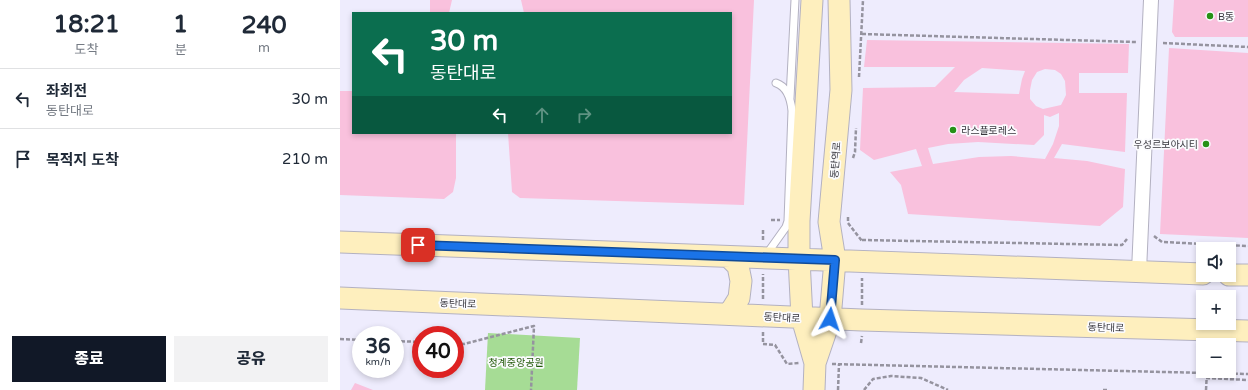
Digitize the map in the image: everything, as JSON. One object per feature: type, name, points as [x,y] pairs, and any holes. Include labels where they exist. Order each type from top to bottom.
[{"type":"main road","points":[[812,0],[799,221],[799,259],[805,363],[814,390]]},
{"type":"main road","name":"동탄역로","points":[[805,363],[830,319],[835,260],[829,222],[841,90],[840,0]]},
{"type":"main road","points":[[340,242],[1196,274]]},
{"type":"main road","points":[[729,257],[738,266],[741,281],[739,298],[729,314]]},
{"type":"main road","points":[[1236,275],[1248,275]]},
{"type":"main road","name":"동탄대로","points":[[340,298],[802,318],[1248,331]]},
{"type":"street","points":[[1139,271],[1151,0]]},
{"type":"lane","points":[[764,258],[786,227],[788,221],[792,111],[790,98],[795,0]]},
{"type":"lane","points":[[776,83],[780,84],[785,89],[790,98]]},
{"type":"path","points":[[862,34],[1138,42]]},
{"type":"path","points":[[1160,43],[1248,47]]},
{"type":"path","points":[[771,220],[777,220]]},
{"type":"path","points":[[848,223],[862,240],[1122,244],[1129,236]]},
{"type":"path","points":[[1153,234],[1162,242],[1248,246]]},
{"type":"path","points":[[464,344],[534,326],[531,390]]},
{"type":"path","points":[[340,339],[352,340]]},
{"type":"path","points":[[763,344],[774,345],[787,364],[805,363]]},
{"type":"path","points":[[838,390],[839,364],[1196,372]]},
{"type":"path","points":[[1236,373],[1248,374]]},
{"type":"path","points":[[864,390],[873,380],[891,376],[921,378],[948,390]]},
{"type":"path","points":[[1206,390],[1206,378],[1248,380]]},
{"type":"path","points":[[1103,390],[1108,390]]},
{"type":"green space","name":"청계중앙공원","points":[[488,333],[580,338],[577,390],[485,390]]},
{"type":"building","points":[[430,0],[452,0],[449,12],[430,12]]},
{"type":"building","points":[[521,0],[754,0],[744,205],[520,198],[512,192],[508,134],[732,134],[732,12],[524,12]]},
{"type":"building","name":"B동","points":[[1174,0],[1248,0],[1248,37],[1175,37],[1172,32]]},
{"type":"building","name":"라스플로레스","points":[[867,40],[1129,44],[1128,73],[1079,73],[1079,93],[1127,93],[1125,152],[1062,144],[1054,158],[1087,161],[1125,169],[1123,207],[1100,226],[908,214],[901,185],[890,172],[922,166],[916,149],[874,160],[860,150],[863,88],[935,87],[955,67],[864,67]],"holes":[[[982,68],[1025,71],[1019,94],[954,92],[964,80]],[[1045,69],[1055,70],[1061,74],[1065,81],[1066,95],[1061,105],[1043,109],[1036,106],[1030,99],[1032,80],[1037,72]],[[1059,113],[1059,126],[1053,144],[1045,159],[1011,156],[979,157],[933,164],[928,148],[948,144],[978,142],[1034,145],[1044,135],[1044,115],[1050,117]]]},
{"type":"building","name":"우성르보아시티","points":[[1169,48],[1248,53],[1248,238],[1160,234]]},
{"type":"building","points":[[340,91],[352,91],[352,134],[456,134],[456,178],[453,192],[444,199],[340,195]]},
{"type":"building","points":[[355,383],[373,390],[351,390]]},
{"type":"place","name":"B동","points":[[1210,16]]},
{"type":"place","name":"라스플로레스","points":[[953,130]]},
{"type":"place","name":"우성르보아시티","points":[[1206,144]]},
{"type":"route","points":[[418,245],[835,260],[830,319]]}]
